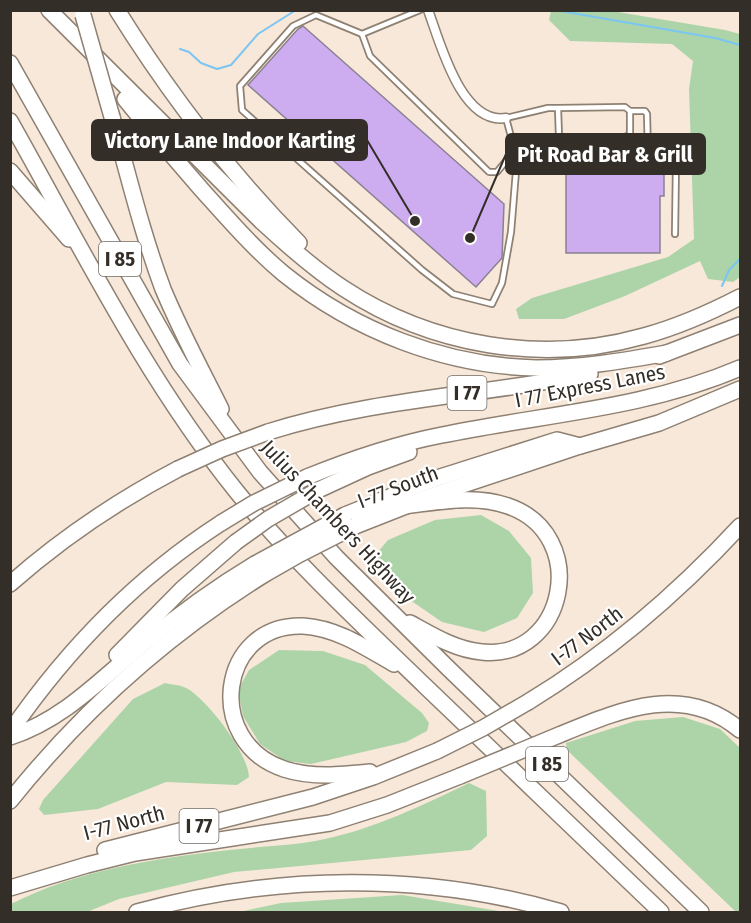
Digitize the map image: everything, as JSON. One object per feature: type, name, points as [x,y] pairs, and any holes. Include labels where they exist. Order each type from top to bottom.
[{"type":"highway","points":[[49,10],[278,237],[327,277],[377,308],[421,328],[466,341],[518,349],[588,347],[643,337],[699,317],[741,297]]},
{"type":"highway","points":[[117,10],[183,109],[252,194],[300,244],[377,308]]},
{"type":"highway","points":[[83,13],[138,212],[163,288],[184,337],[240,447]]},
{"type":"highway","points":[[88,51],[164,147],[244,237],[284,274],[313,296],[345,315],[381,333],[418,347],[462,359],[498,365],[534,368],[580,366],[667,353]]},
{"type":"highway","name":"Julius Chambers Highway","points":[[10,63],[170,346],[197,389],[240,447],[308,527],[395,615],[701,912]]},
{"type":"highway","name":"I 85","points":[[10,120],[140,352],[173,405],[237,491],[315,578],[661,912]]},
{"type":"highway","points":[[10,171],[93,268]]},
{"type":"highway","name":"I 77 Express Lanes","points":[[10,584],[93,519],[178,469],[268,432],[349,410],[552,381],[608,370],[667,353],[741,325]]},
{"type":"highway","name":"I 77 Express Lanes","points":[[10,732],[66,658],[109,611],[162,564],[254,503],[307,477],[399,445],[492,426],[640,401],[693,386],[741,368]]},
{"type":"highway","name":"I-77 South","points":[[350,520],[404,506],[580,446],[659,423],[741,389]]},
{"type":"highway","points":[[69,706],[208,564],[268,519],[318,490],[383,461],[492,426]]},
{"type":"highway","points":[[10,737],[34,729],[69,706],[180,615],[260,569],[418,485],[556,440],[580,446]]},
{"type":"highway","points":[[395,615],[462,648],[480,652],[497,652],[522,644],[544,625],[554,608],[560,580],[558,561],[551,543],[539,526],[520,512],[498,503],[485,501],[454,501],[404,506]]},
{"type":"highway","name":"I-77 North","points":[[10,879],[102,850],[313,797],[437,751],[528,702],[572,674],[650,615],[741,526]]},
{"type":"highway","points":[[10,801],[65,737],[116,687],[260,569]]},
{"type":"highway","points":[[388,771],[314,775],[284,769],[266,760],[247,744],[234,722],[230,696],[233,678],[244,655],[257,642],[273,632],[300,626],[320,628],[341,635],[415,675]]},
{"type":"highway","points":[[10,888],[135,853],[339,821],[387,806],[560,735],[626,710],[644,706],[688,705],[724,718],[741,730]]},
{"type":"highway","points":[[137,912],[236,891],[291,885],[342,883],[394,884],[448,889],[502,898],[561,912]]},
{"type":"street","points":[[428,10],[453,76],[463,93],[487,115],[499,119],[506,118]]},
{"type":"lane","points":[[420,10],[362,34],[316,15],[293,26],[240,86],[242,110],[422,270],[453,294],[492,304],[502,283],[511,232],[517,159],[506,118],[548,108],[625,107],[630,111],[645,111],[648,153],[651,156],[671,156],[676,163],[675,234]]},
{"type":"lane","points":[[362,34],[370,56],[489,172],[497,172],[515,150]]},
{"type":"lane","points":[[558,108],[559,137],[624,138],[630,134],[630,111]]},
{"type":"green space","points":[[551,11],[612,11],[740,34],[740,277],[733,282],[708,279],[700,261],[625,296],[564,319],[519,319],[516,309],[532,298],[668,257],[694,239],[689,89],[693,61],[672,44],[570,41],[549,20]]},
{"type":"green space","points":[[481,515],[509,531],[531,558],[533,593],[517,618],[484,632],[442,622],[410,600],[379,564],[377,553],[388,540],[435,520]]},
{"type":"green space","points":[[279,650],[323,651],[365,665],[422,713],[429,723],[427,731],[406,742],[311,764],[285,761],[260,744],[243,716],[238,690],[249,670]]},
{"type":"green space","points":[[165,683],[186,688],[216,716],[235,742],[247,767],[249,777],[237,785],[166,782],[98,809],[44,815],[39,809],[43,800],[133,699]]},
{"type":"green space","points":[[683,717],[720,729],[740,748],[740,912],[736,912],[567,750],[566,743],[635,721]]},
{"type":"green space","points":[[469,783],[486,791],[487,836],[471,850],[234,872],[119,899],[87,912],[11,912],[11,904],[37,892],[63,882],[118,867],[202,853],[302,843],[363,829]]},
{"type":"green space","points":[[402,895],[505,912],[239,912],[281,903]]},
{"type":"building","points":[[303,26],[504,204],[502,258],[476,287],[248,85]]},
{"type":"building","points":[[640,167],[664,167],[664,196],[660,196],[660,253],[566,253],[566,173],[640,173]]},
{"type":"waterway","points":[[180,49],[189,52],[201,63],[217,69],[231,65],[258,34],[296,10]]},
{"type":"waterway","points":[[555,10],[715,38],[740,45]]},
{"type":"waterway","points":[[722,286],[729,270],[740,259]]},
{"type":"place","name":"Victory Lane Indoor Karting","points":[[415,221]]},
{"type":"place","name":"Pit Road Bar & Grill","points":[[470,238]]}]
